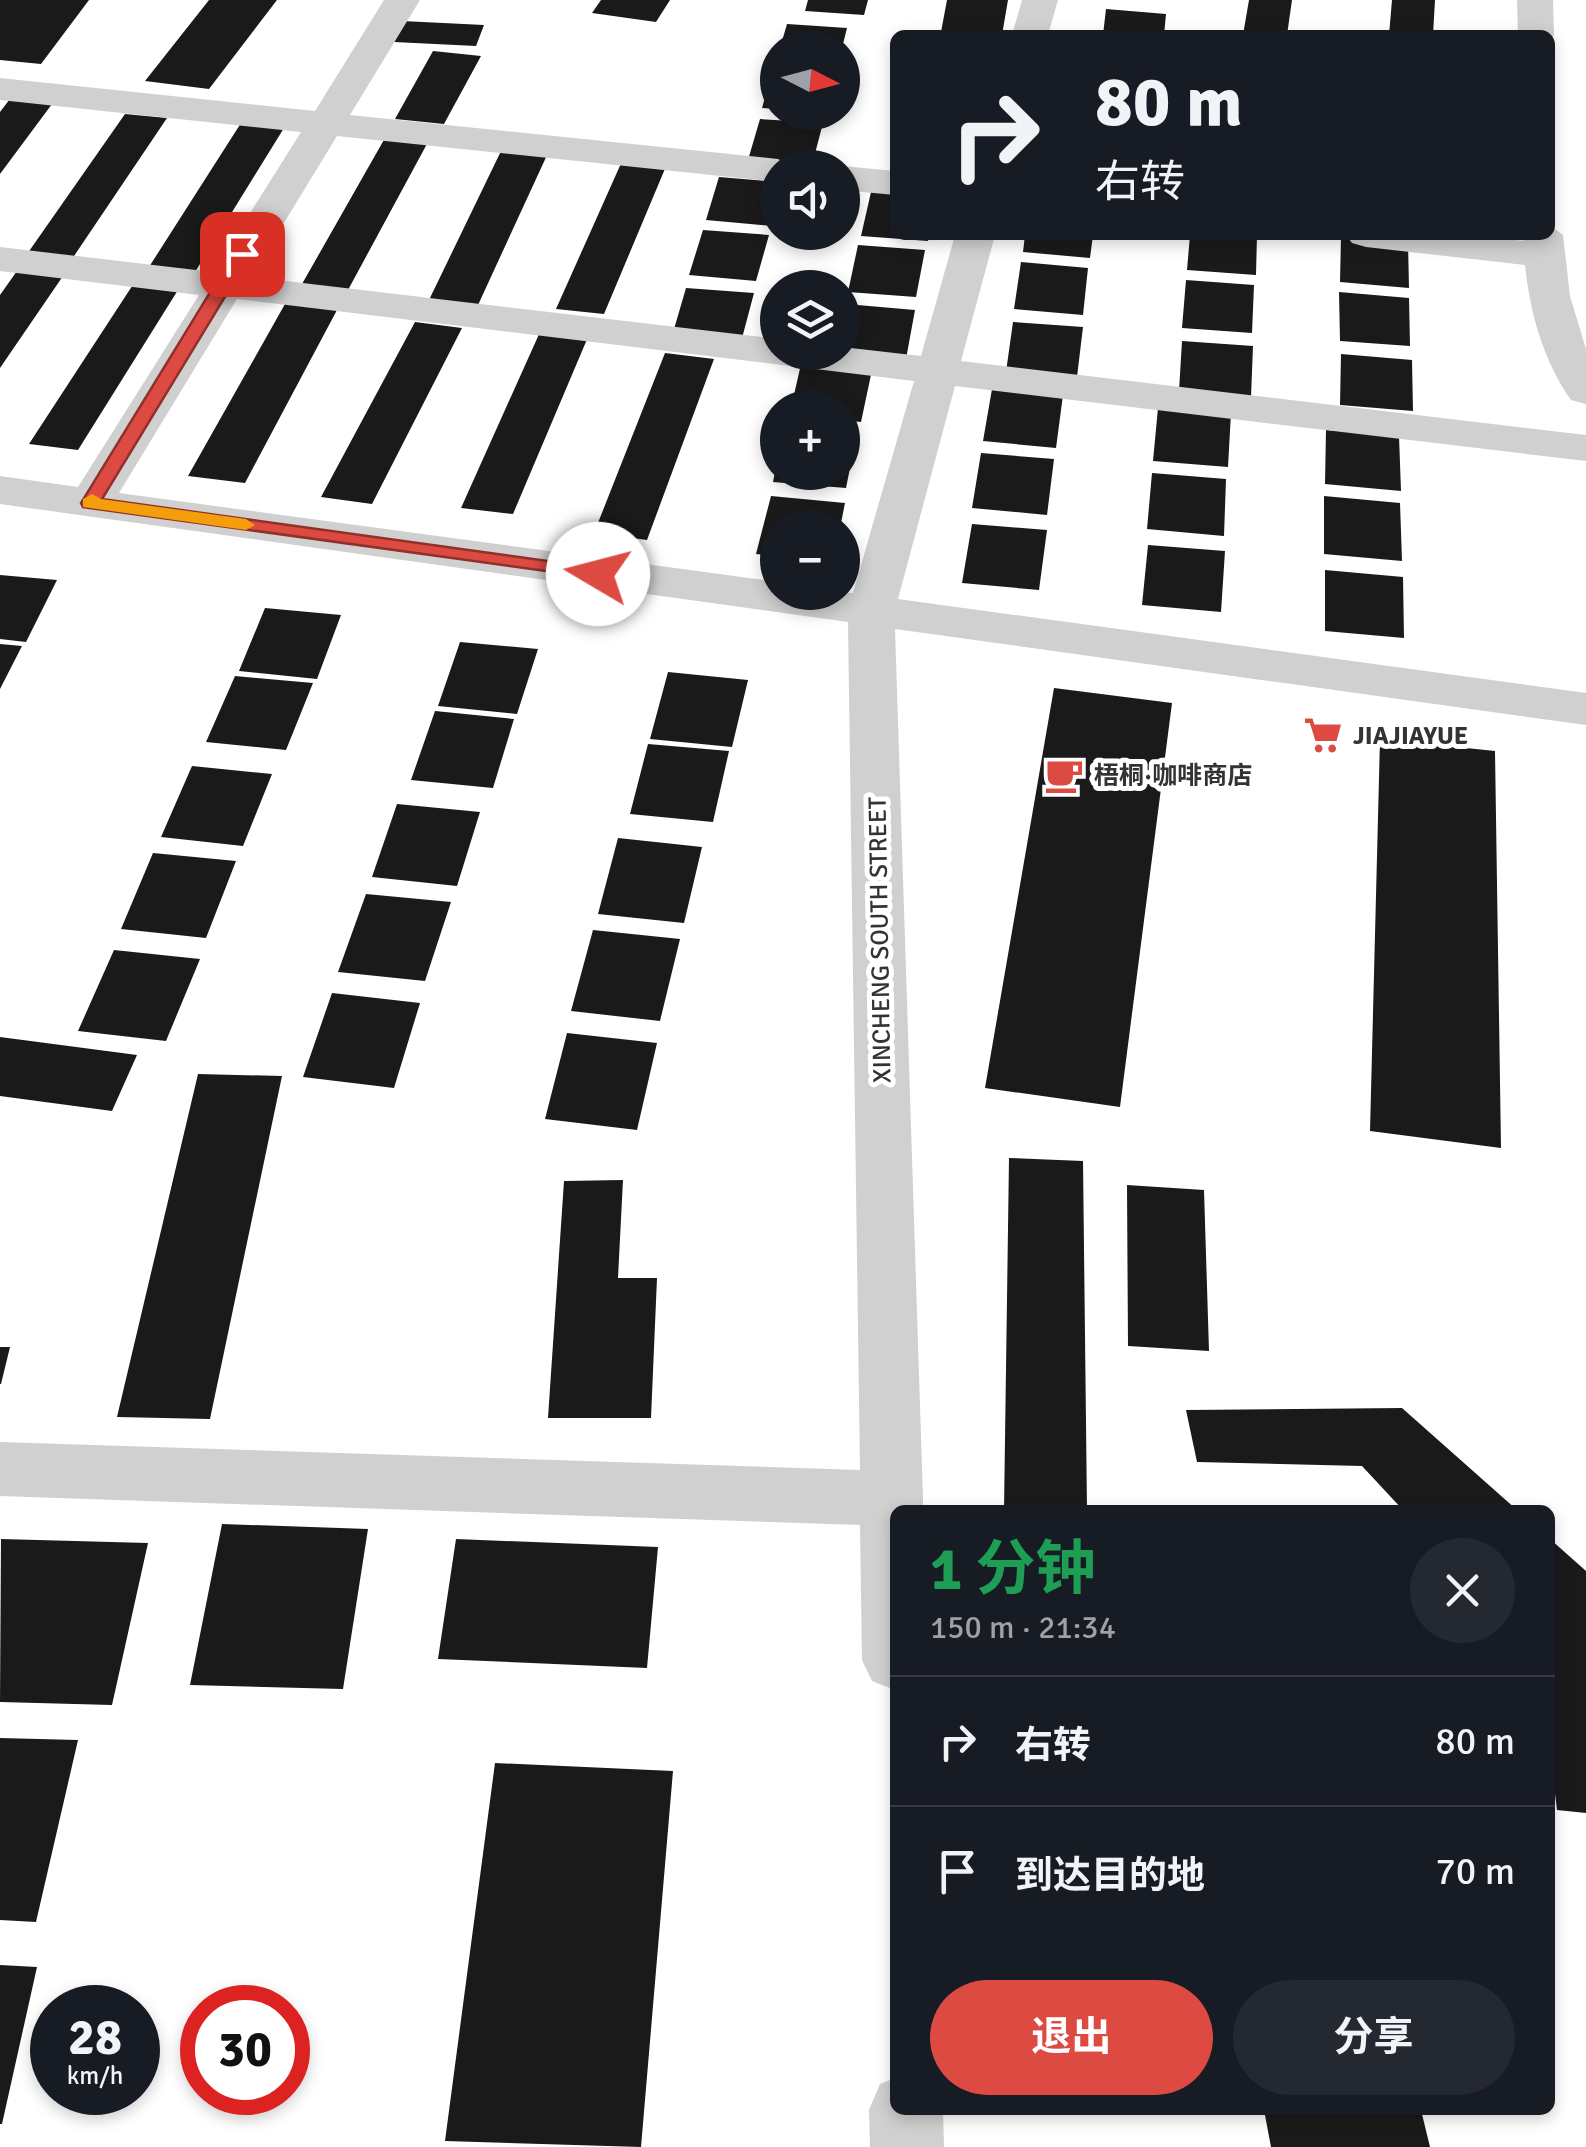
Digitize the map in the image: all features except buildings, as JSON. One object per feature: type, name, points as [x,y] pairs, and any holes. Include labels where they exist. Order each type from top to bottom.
[{"type":"street","points":[[90,503],[402,0]]},
{"type":"street","points":[[1031,30],[1040,0]]},
{"type":"street","points":[[1535,0],[1536,30]]},
{"type":"street","points":[[0,89],[760,169]]},
{"type":"street","points":[[860,180],[890,183]]},
{"type":"street","name":"XINCHENG SOUTH STREET","points":[[892,1505],[871,612],[974,240]]},
{"type":"street","points":[[1455,240],[1544,245],[1555,320],[1575,374],[1586,391]]},
{"type":"street","points":[[0,259],[760,350]]},
{"type":"street","points":[[860,362],[1586,448]]},
{"type":"street","points":[[0,490],[1586,710]]},
{"type":"street","points":[[0,1469],[892,1498]]},
{"type":"street","points":[[906,2115],[906,2147]]},
{"type":"slow traffic","points":[[92,499],[90,503],[246,525]]},
{"type":"place","name":"JIAJIAYUE","points":[[1323,735]]},
{"type":"place","name":"梧桐·咖啡商店","points":[[1064,775]]},
{"type":"route","points":[[242,254],[90,503],[598,574]]}]
